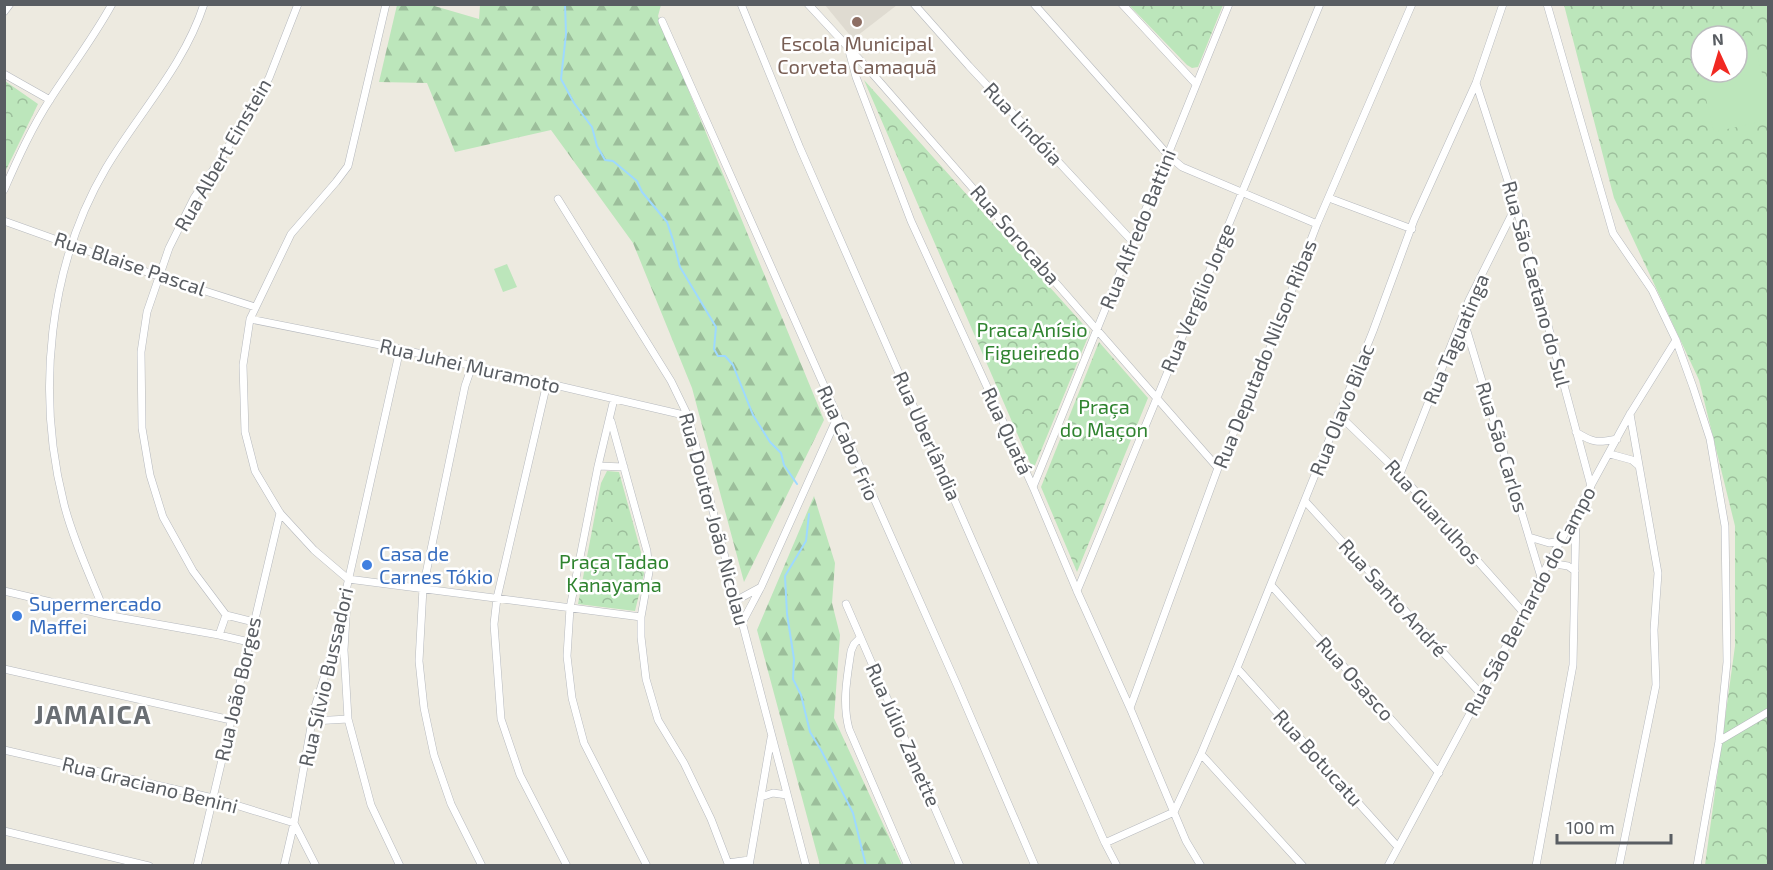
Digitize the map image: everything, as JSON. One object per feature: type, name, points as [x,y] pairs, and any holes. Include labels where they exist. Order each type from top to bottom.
[{"type":"street","points":[[4,12],[10,4]]},
{"type":"street","points":[[4,190],[18,157],[50,100],[100,26],[112,4]]},
{"type":"street","points":[[106,615],[64,506],[52,446],[50,368],[54,314],[71,244],[82,213],[125,137],[173,71],[204,4]]},
{"type":"street","name":"Rua Albert Einstein","points":[[226,615],[194,571],[163,517],[150,475],[142,429],[141,352],[147,312],[169,248],[194,198],[224,154],[269,78],[298,4]]},
{"type":"street","points":[[386,4],[348,166],[291,234],[250,319],[243,365],[244,432],[255,471],[280,513],[314,550],[348,579],[641,617]]},
{"type":"street","name":"Rua Uberlândia","points":[[741,4],[800,148],[1117,866]]},
{"type":"street","name":"Rua Sorocaba","points":[[808,4],[871,72],[1218,468]]},
{"type":"street","name":"Rua Lindóia","points":[[914,4],[1133,242]]},
{"type":"street","points":[[1034,4],[1169,156],[1182,167],[1317,224]]},
{"type":"street","points":[[1122,4],[1196,84]]},
{"type":"street","name":"Rua Alfredo Battini","points":[[1033,487],[1229,4]]},
{"type":"street","name":"Rua Vergílio Jorge","points":[[1077,591],[1320,4]]},
{"type":"street","name":"Rua Deputado Nilson Ribas","points":[[1130,708],[1218,468],[1263,366],[1317,224],[1412,4]]},
{"type":"street","name":"Rua Olavo Bilac","points":[[1174,812],[1201,754],[1271,585],[1414,220],[1476,83],[1503,4]]},
{"type":"street","points":[[1546,4],[1613,233],[1652,290],[1676,340],[1710,439],[1725,526],[1727,662],[1719,741],[1697,866]]},
{"type":"street","name":"Rua Cabo Frio","points":[[662,21],[1035,866]]},
{"type":"street","name":"Rua Quatá","points":[[848,47],[856,77],[912,221],[1033,487],[1186,841],[1201,866]]},
{"type":"street","points":[[856,77],[871,72]]},
{"type":"street","points":[[4,74],[50,100]]},
{"type":"street","name":"Rua São Caetano do Sul","points":[[1476,83],[1516,206],[1591,486]]},
{"type":"street","points":[[1329,198],[1412,229]]},
{"type":"street","name":"Rua Doutor João Nicolau","points":[[558,200],[671,381],[688,416],[806,866]]},
{"type":"street","name":"Rua Taguatinga","points":[[1400,474],[1469,300],[1516,206]]},
{"type":"street","name":"Rua Blaise Pascal","points":[[4,221],[158,276],[255,307]]},
{"type":"street","name":"Rua São Carlos","points":[[1463,318],[1541,577]]},
{"type":"street","name":"Rua Juhei Muramoto","points":[[250,319],[400,349],[688,416]]},
{"type":"street","name":"Rua São Bernardo do Campo","points":[[1388,866],[1630,414],[1676,340]]},
{"type":"street","name":"Rua Sílvio Bussadori","points":[[284,866],[314,710],[333,649],[400,349]]},
{"type":"street","points":[[472,366],[465,386],[423,588],[419,661],[424,708],[431,743],[451,804],[482,866]]},
{"type":"street","points":[[547,383],[497,598],[494,624],[501,719],[519,775],[567,866]]},
{"type":"street","points":[[614,399],[598,466],[570,608],[567,656],[572,698],[584,743],[647,866]]},
{"type":"street","name":"Rua Guarulhos","points":[[1338,414],[1400,474],[1524,613]]},
{"type":"street","points":[[1620,866],[1656,686],[1654,630],[1658,573],[1630,414]]},
{"type":"street","points":[[610,418],[647,551],[649,572],[641,617],[646,680],[658,720],[684,763],[711,819],[729,864],[749,863],[771,736]]},
{"type":"street","points":[[743,621],[761,587],[837,418]]},
{"type":"street","points":[[1576,432],[1590,441],[1602,442],[1617,439]]},
{"type":"street","points":[[1610,454],[1632,460],[1640,466]]},
{"type":"street","points":[[598,466],[624,467]]},
{"type":"street","name":"Rua Santo André","points":[[1305,501],[1481,694]]},
{"type":"street","name":"Rua João Borges","points":[[197,866],[280,513]]},
{"type":"street","points":[[1536,866],[1573,665],[1576,513]]},
{"type":"street","points":[[1529,537],[1549,543],[1560,542]]},
{"type":"street","points":[[1549,563],[1568,566],[1575,571]]},
{"type":"street","points":[[348,579],[344,650],[348,719],[371,805],[400,866]]},
{"type":"street","name":"Rua Osasco","points":[[1271,585],[1438,773]]},
{"type":"street","points":[[736,600],[761,587]]},
{"type":"street","points":[[4,591],[106,615],[249,642]]},
{"type":"street","name":"Rua Júlio Zanette","points":[[846,604],[960,866]]},
{"type":"street","points":[[219,635],[226,615],[254,622]]},
{"type":"street","points":[[860,638],[851,651],[844,699],[845,714],[849,729],[908,866]]},
{"type":"street","points":[[333,649],[344,650]]},
{"type":"street","name":"Rua Botucatu","points":[[1237,668],[1398,847]]},
{"type":"street","points":[[4,669],[231,720]]},
{"type":"street","points":[[1719,741],[1768,712]]},
{"type":"street","points":[[313,722],[348,719]]},
{"type":"street","name":"Rua Graciano Benini","points":[[4,750],[213,798],[294,823]]},
{"type":"street","points":[[1201,754],[1303,866]]},
{"type":"street","points":[[761,797],[773,794],[787,795]]},
{"type":"street","points":[[1105,843],[1174,812]]},
{"type":"street","points":[[294,823],[316,866]]},
{"type":"street","points":[[4,831],[149,866]]},
{"type":"shaded area","name":"Escola Municipal Corveta Camaquã","points":[[825,5],[897,5],[853,39]]},
{"type":"green space","points":[[397,5],[431,5],[479,19],[480,5],[661,5],[658,16],[824,420],[744,582],[692,388],[633,243],[551,130],[455,152],[427,83],[379,82]]},
{"type":"green space","points":[[1129,5],[1223,5],[1198,67],[1192,68]]},
{"type":"green space","points":[[1564,5],[1768,5],[1768,865],[1705,865],[1735,646],[1735,526],[1699,380],[1614,198]]},
{"type":"green space","points":[[1752,35],[1768,96],[1768,120],[1714,132],[1702,84],[1749,84],[1749,36]]},
{"type":"green space","name":"Praca Anísio Figueiredo","points":[[864,80],[1090,332],[1033,470]]},
{"type":"green space","points":[[5,81],[38,104],[5,172]]},
{"type":"green space","points":[[507,264],[517,287],[503,292],[494,269]]},
{"type":"green space","name":"Praça do Maçon","points":[[1099,342],[1148,398],[1077,572],[1041,487]]},
{"type":"green space","name":"Praça Tadao Kanayama","points":[[607,471],[619,472],[641,552],[644,574],[635,611],[578,604],[601,483]]},
{"type":"green space","points":[[814,496],[835,563],[832,603],[840,635],[834,718],[902,865],[820,865],[757,630]]},
{"type":"waterway","points":[[565,4],[566,34],[561,79],[574,103],[592,127],[597,146],[605,160],[613,161],[637,181],[642,192],[667,222],[680,267],[716,327],[714,349],[718,356],[725,356],[733,365],[753,415],[770,442],[781,453],[784,465],[797,484]]},
{"type":"waterway","points":[[809,514],[806,541],[785,576],[787,614],[794,659],[793,679],[801,695],[810,732],[853,813],[866,866]]},
{"type":"place","name":"Escola Municipal Corveta Camaquã","points":[[857,22]]},
{"type":"place","name":"Casa de Carnes Tókio","points":[[367,565]]},
{"type":"place","name":"Supermercado Maffei","points":[[17,616]]},
{"type":"district","name":"JAMAICA","points":[[93,715]]}]
